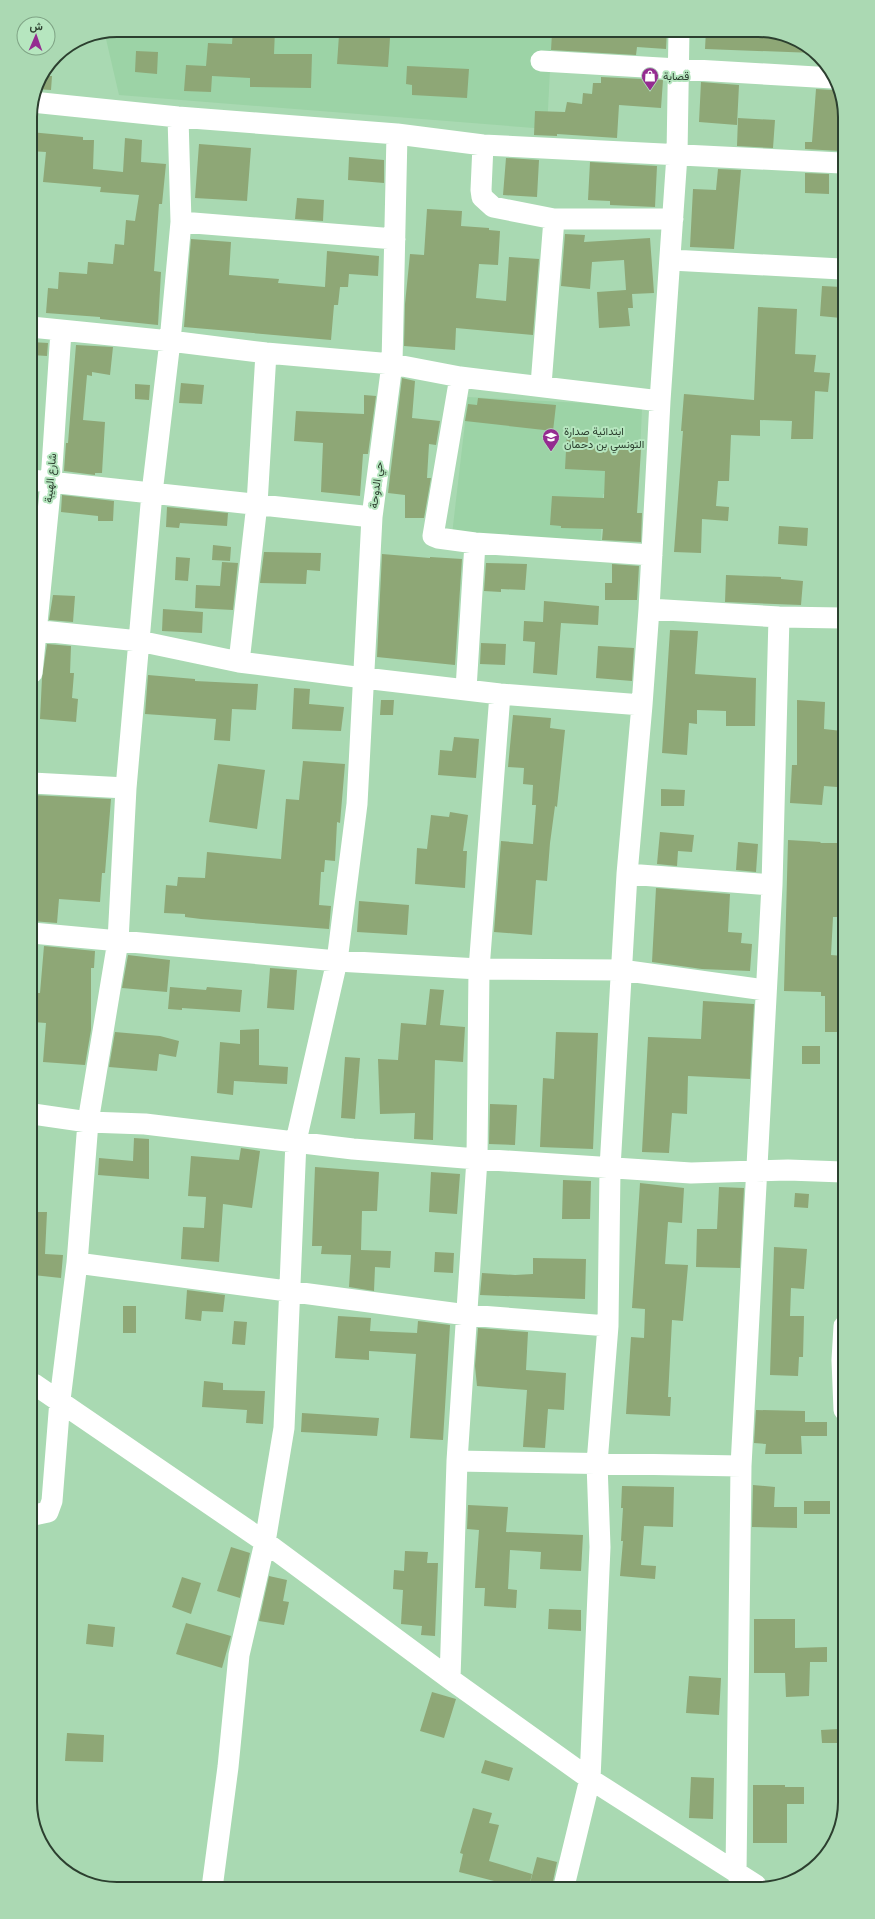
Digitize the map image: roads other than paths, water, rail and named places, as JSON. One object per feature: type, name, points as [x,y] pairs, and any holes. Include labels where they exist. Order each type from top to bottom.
[{"type":"street","points":[[565,1882],[590,1779],[600,1547],[597,1463],[608,1326],[610,1168],[627,874],[649,609],[660,401],[674,219],[677,155],[679,37]]},
{"type":"street","points":[[541,61],[827,78]]},
{"type":"street","points":[[39,103],[178,117],[397,134],[483,145],[838,163]]},
{"type":"street","points":[[37,1514],[48,1512],[52,1501],[60,1400],[77,1263],[88,1122],[118,941],[126,788],[152,493],[170,341],[181,222],[178,117]]},
{"type":"street","name":"حي الدوحة","points":[[41,481],[372,516],[392,364],[397,134]]},
{"type":"street","points":[[483,145],[480,190],[482,197],[493,207],[554,219],[674,219]]},
{"type":"street","points":[[541,386],[554,219]]},
{"type":"street","points":[[181,222],[395,239]]},
{"type":"street","points":[[671,260],[838,269]]},
{"type":"street","points":[[37,328],[170,341],[266,353],[392,364],[460,376],[660,401]]},
{"type":"street","name":"شارع الهيبة","points":[[37,556],[41,481],[61,331]]},
{"type":"street","points":[[239,662],[257,504],[266,353]]},
{"type":"street","points":[[460,376],[433,536],[475,543],[652,555]]},
{"type":"street","points":[[213,1882],[228,1767],[239,1655],[265,1542],[284,1428],[296,1141],[336,961],[357,804],[372,516]]},
{"type":"street","points":[[466,689],[475,543]]},
{"type":"street","points":[[649,609],[779,617],[838,618]]},
{"type":"street","points":[[736,1873],[741,1466],[758,1171],[765,990],[772,885],[779,617]]},
{"type":"street","points":[[37,630],[140,641],[239,662],[364,678],[500,694],[642,704]]},
{"type":"street","points":[[450,1679],[457,1461],[477,1159],[479,969],[500,694]]},
{"type":"street","points":[[37,783],[126,788]]},
{"type":"street","points":[[627,874],[772,885]]},
{"type":"street","points":[[37,933],[336,961],[479,969],[621,970],[765,990]]},
{"type":"street","points":[[37,1115],[88,1122],[145,1124],[353,1149],[477,1159],[691,1172],[838,1172]]},
{"type":"street","points":[[77,1263],[467,1315],[608,1326]]},
{"type":"street","points":[[37,1386],[60,1400],[265,1542],[450,1679],[590,1779],[752,1882]]},
{"type":"street","points":[[457,1461],[741,1466]]},
{"type":"place","name":"قصابة","points":[[650,91]]},
{"type":"place","name":"ابتدائية صدارة التونسي بن دحمان","points":[[551,452]]}]
